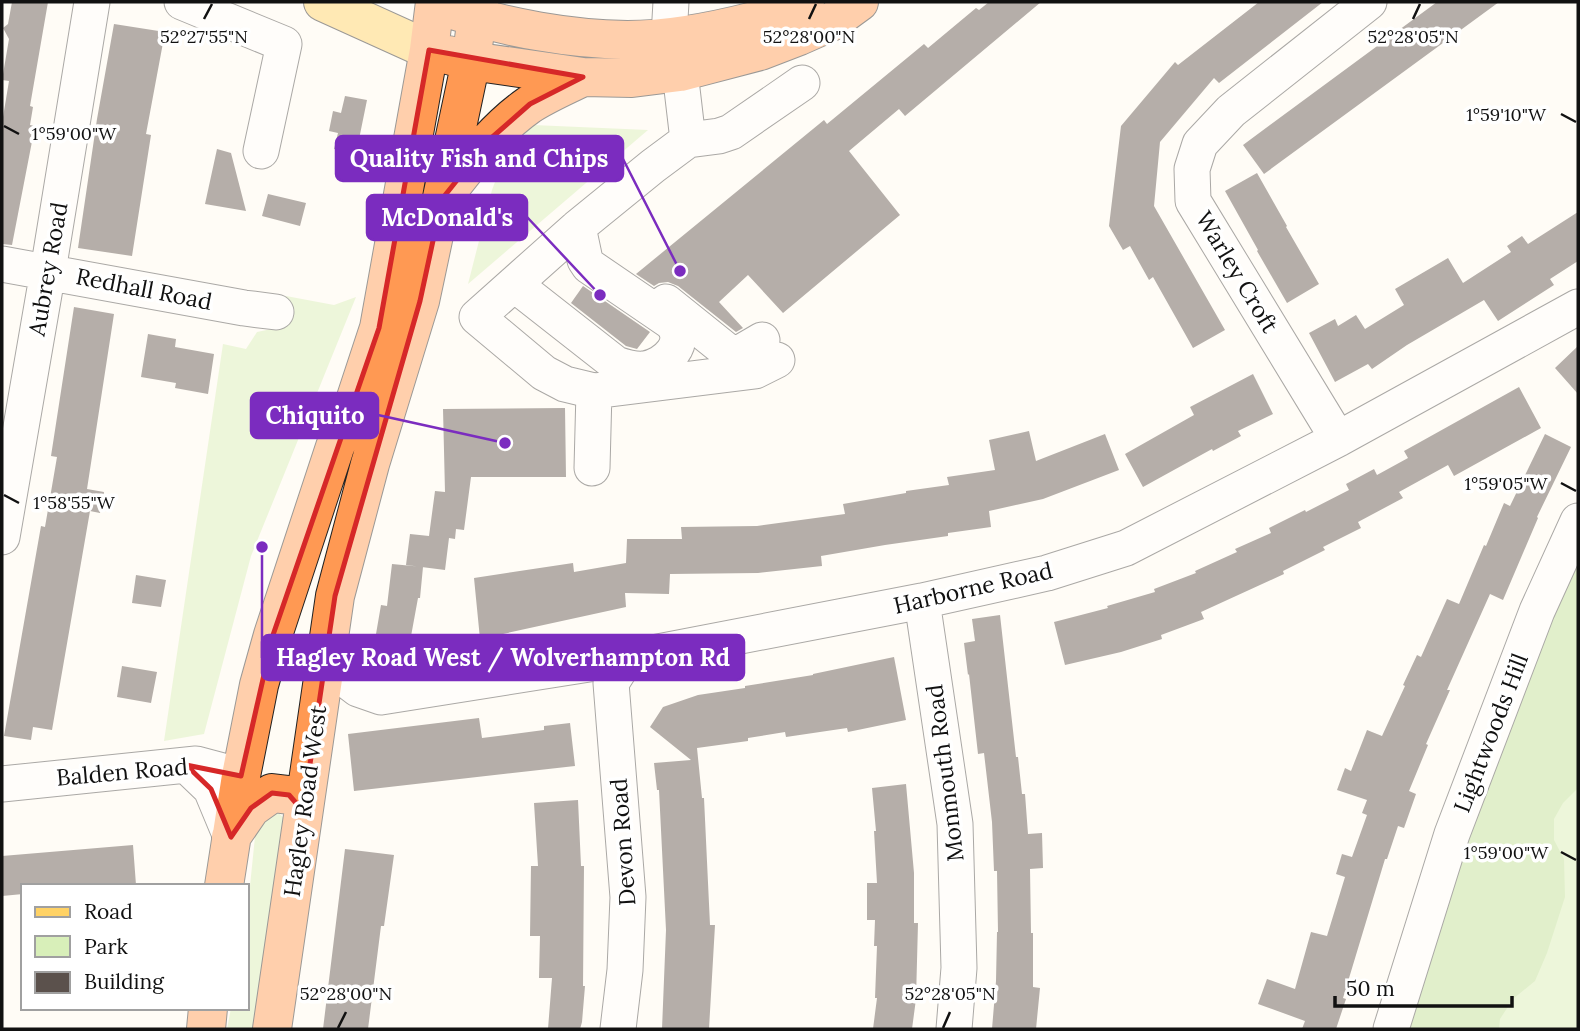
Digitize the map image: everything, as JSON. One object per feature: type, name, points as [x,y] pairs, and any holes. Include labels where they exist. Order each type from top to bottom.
[{"type":"highway","points":[[224,884],[259,685],[335,447],[353,407],[379,328],[429,50],[433,3],[478,10],[564,35],[629,40],[670,19],[692,34],[756,20],[805,2]]},
{"type":"highway","points":[[429,50],[471,61],[583,78],[632,78],[680,72],[760,51],[833,21],[859,2]]},
{"type":"highway","name":"Hagley Road West","points":[[272,1029],[296,803],[326,660],[335,596],[370,464],[420,301],[471,61],[478,10]]},
{"type":"highway","points":[[442,199],[489,139],[530,104],[583,78]]},
{"type":"highway","points":[[241,776],[276,783],[296,803]]},
{"type":"highway","points":[[231,837],[251,808],[272,793],[296,803]]},
{"type":"highway","points":[[206,1029],[208,1010]]},
{"type":"main road","points":[[323,2],[429,50]]},
{"type":"street","name":"Aubrey Road","points":[[2,537],[92,2]]},
{"type":"street","points":[[182,2],[284,44],[261,151]]},
{"type":"street","name":"Warley Croft","points":[[1338,439],[1193,201],[1192,169],[1200,144],[1231,111],[1369,2]]},
{"type":"street","points":[[670,19],[680,72],[688,141]]},
{"type":"street","points":[[578,227],[609,257],[727,351],[738,354],[770,350],[755,371],[594,391],[565,384],[544,373],[477,317],[578,227],[653,166],[688,141],[731,132],[802,83]]},
{"type":"street","points":[[514,284],[616,364],[645,368],[666,361],[676,348],[676,327],[589,266],[585,260],[578,227]]},
{"type":"street","name":"Redhall Road","points":[[2,264],[48,271],[252,318]]},
{"type":"street","name":"Harborne Road","points":[[326,660],[358,689],[382,697],[626,658],[922,601],[1046,573],[1126,548],[1338,439],[1578,307]]},
{"type":"street","points":[[592,468],[594,391]]},
{"type":"street","name":"Lightwoods Hill","points":[[1391,1029],[1452,835],[1537,611],[1578,521]]},
{"type":"street","name":"Monmouth Road","points":[[922,601],[955,824],[960,968],[954,1029]]},
{"type":"street","name":"Devon Road","points":[[618,1029],[625,970],[628,897],[611,684],[626,658]]},
{"type":"street","name":"Balden Road","points":[[2,784],[196,764],[241,776]]},
{"type":"street","points":[[186,765],[211,789],[231,837]]},
{"type":"highlighted area","points":[[429,50],[583,77],[530,104],[489,140],[442,199],[420,301],[335,596],[303,811],[289,795],[272,793],[251,808],[231,837],[211,789],[186,765],[241,776],[273,635],[379,328]]},
{"type":"green space","points":[[533,125],[648,130],[468,284],[492,190],[508,147]]},
{"type":"green space","points":[[286,296],[334,305],[356,297],[251,556],[204,734],[164,741],[223,344],[246,349],[257,332],[276,328]]},
{"type":"green space","points":[[1578,559],[1578,1029],[1403,1029]]},
{"type":"green space","points":[[1578,559],[1578,788],[1563,803],[1554,819],[1554,840],[1564,859],[1565,897],[1547,953],[1535,981],[1513,999],[1500,1019],[1499,1029],[1403,1029],[1410,1002],[1513,712]]},
{"type":"green space","points":[[277,811],[289,824],[263,1029],[227,1029],[231,1010],[248,1010],[248,905],[256,827]]},
{"type":"building","points":[[12,2],[48,2],[30,106],[33,107],[30,125],[35,126],[12,245],[2,244],[2,123],[9,81],[2,80],[9,39],[3,28],[8,24]]},
{"type":"building","points":[[989,2],[1041,2],[905,116],[899,109],[849,151],[900,215],[783,313],[748,275],[719,302],[743,328],[736,332],[678,286],[668,282],[654,286],[636,274],[824,120],[827,124],[924,44],[928,48],[976,8],[979,10]]},
{"type":"building","points":[[1259,2],[1323,2],[1219,83],[1214,78],[1160,142],[1154,206],[1225,330],[1193,348],[1153,277],[1149,280],[1130,246],[1123,250],[1109,226],[1121,126],[1175,62],[1178,65]]},
{"type":"building","points":[[1437,2],[1499,2],[1264,174],[1243,145]]},
{"type":"building","points":[[114,24],[165,32],[146,134],[151,135],[132,256],[78,248]]},
{"type":"building","points":[[345,96],[367,100],[356,154],[334,149],[338,133],[329,131],[333,111],[341,113]]},
{"type":"building","points":[[217,149],[231,153],[246,211],[205,204]]},
{"type":"building","points":[[1257,173],[1319,284],[1287,303],[1225,191]]},
{"type":"building","points":[[268,194],[306,203],[300,226],[262,216]]},
{"type":"building","points":[[1578,212],[1578,261],[1550,279],[1554,285],[1498,321],[1484,300],[1372,369],[1368,364],[1335,382],[1309,333],[1335,319],[1338,326],[1356,315],[1365,329],[1404,305],[1395,289],[1448,258],[1463,283],[1511,252],[1507,246],[1522,236],[1528,244]]},
{"type":"building","points":[[583,286],[650,332],[637,349],[626,346],[571,303]]},
{"type":"building","points":[[74,307],[114,314],[87,489],[104,492],[100,513],[90,511],[52,730],[33,727],[31,740],[4,736],[41,526],[45,527],[57,457],[51,456]]},
{"type":"building","points":[[148,334],[176,339],[175,347],[214,354],[208,394],[175,388],[176,383],[141,377]]},
{"type":"building","points":[[1578,346],[1578,394],[1555,368]]},
{"type":"building","points":[[1253,374],[1273,414],[1238,431],[1241,436],[1143,487],[1125,454],[1194,415],[1190,407]]},
{"type":"building","points":[[1519,387],[1541,428],[1454,476],[1448,465],[1399,492],[1403,498],[1358,522],[1361,528],[1323,547],[1325,550],[1283,571],[1284,574],[1201,612],[1204,619],[1161,635],[1162,639],[1065,665],[1054,622],[1155,592],[1154,589],[1196,573],[1195,571],[1237,552],[1235,549],[1271,533],[1269,528],[1349,490],[1346,484],[1374,469],[1377,475],[1408,458],[1404,451]]},
{"type":"building","points":[[565,408],[566,477],[471,477],[464,530],[456,529],[455,539],[449,538],[445,570],[406,565],[410,534],[429,536],[435,491],[445,492],[443,409]]},
{"type":"building","points":[[1029,431],[1036,461],[1105,434],[1119,470],[1043,499],[989,511],[991,527],[821,556],[822,566],[758,573],[670,574],[669,594],[625,593],[626,607],[480,639],[474,578],[573,563],[574,572],[626,563],[627,539],[682,539],[681,527],[757,526],[845,514],[843,504],[949,485],[947,477],[995,470],[989,440]]},
{"type":"building","points":[[1545,434],[1571,447],[1537,517],[1503,600],[1490,594],[1447,690],[1450,690],[1409,791],[1416,794],[1404,828],[1398,826],[1385,859],[1336,1029],[1302,1029],[1305,1021],[1258,1004],[1267,979],[1295,989],[1311,932],[1327,936],[1345,877],[1336,874],[1342,854],[1352,857],[1367,815],[1362,813],[1367,800],[1337,790],[1345,768],[1351,771],[1367,730],[1382,736],[1417,655],[1421,657],[1447,599],[1459,604],[1504,503],[1510,506]]},
{"type":"building","points":[[392,564],[423,567],[420,598],[405,669],[371,663],[381,605],[387,606]]},
{"type":"building","points":[[136,575],[166,580],[161,607],[132,603]]},
{"type":"building","points":[[1000,615],[1016,757],[1022,794],[1025,794],[1028,834],[1042,833],[1043,868],[1030,869],[1033,987],[1040,988],[1036,1029],[992,1029],[998,932],[997,871],[994,871],[992,822],[984,753],[978,754],[964,643],[975,641],[972,619]]},
{"type":"building","points":[[894,657],[906,720],[848,732],[847,728],[786,737],[785,732],[748,738],[748,741],[697,748],[704,798],[710,925],[715,925],[709,1029],[662,1029],[666,930],[659,790],[654,763],[691,760],[650,727],[663,707],[698,695],[813,675]]},
{"type":"building","points":[[122,666],[157,672],[151,703],[117,697]]},
{"type":"building","points":[[479,718],[482,738],[544,730],[544,726],[570,723],[575,766],[354,791],[348,734]]},
{"type":"building","points":[[906,784],[914,873],[914,923],[918,923],[916,999],[912,1029],[873,1029],[877,998],[877,946],[874,946],[875,920],[867,920],[867,883],[877,883],[872,788]]},
{"type":"building","points":[[578,800],[581,866],[584,866],[585,986],[582,1022],[580,1029],[548,1029],[552,978],[539,978],[540,936],[530,936],[531,866],[538,866],[534,803]]},
{"type":"building","points":[[133,845],[136,884],[21,884],[21,894],[2,896],[2,856]]},
{"type":"building","points":[[345,849],[394,855],[384,926],[381,926],[368,1029],[323,1029]]},
{"type":"place","name":"Quality Fish and Chips","points":[[680,271]]},
{"type":"place","name":"McDonald's","points":[[600,295]]},
{"type":"place","name":"Chiquito","points":[[505,443]]},
{"type":"place","name":"Hagley Road West / Wolverhampton Rd","points":[[262,547]]}]
